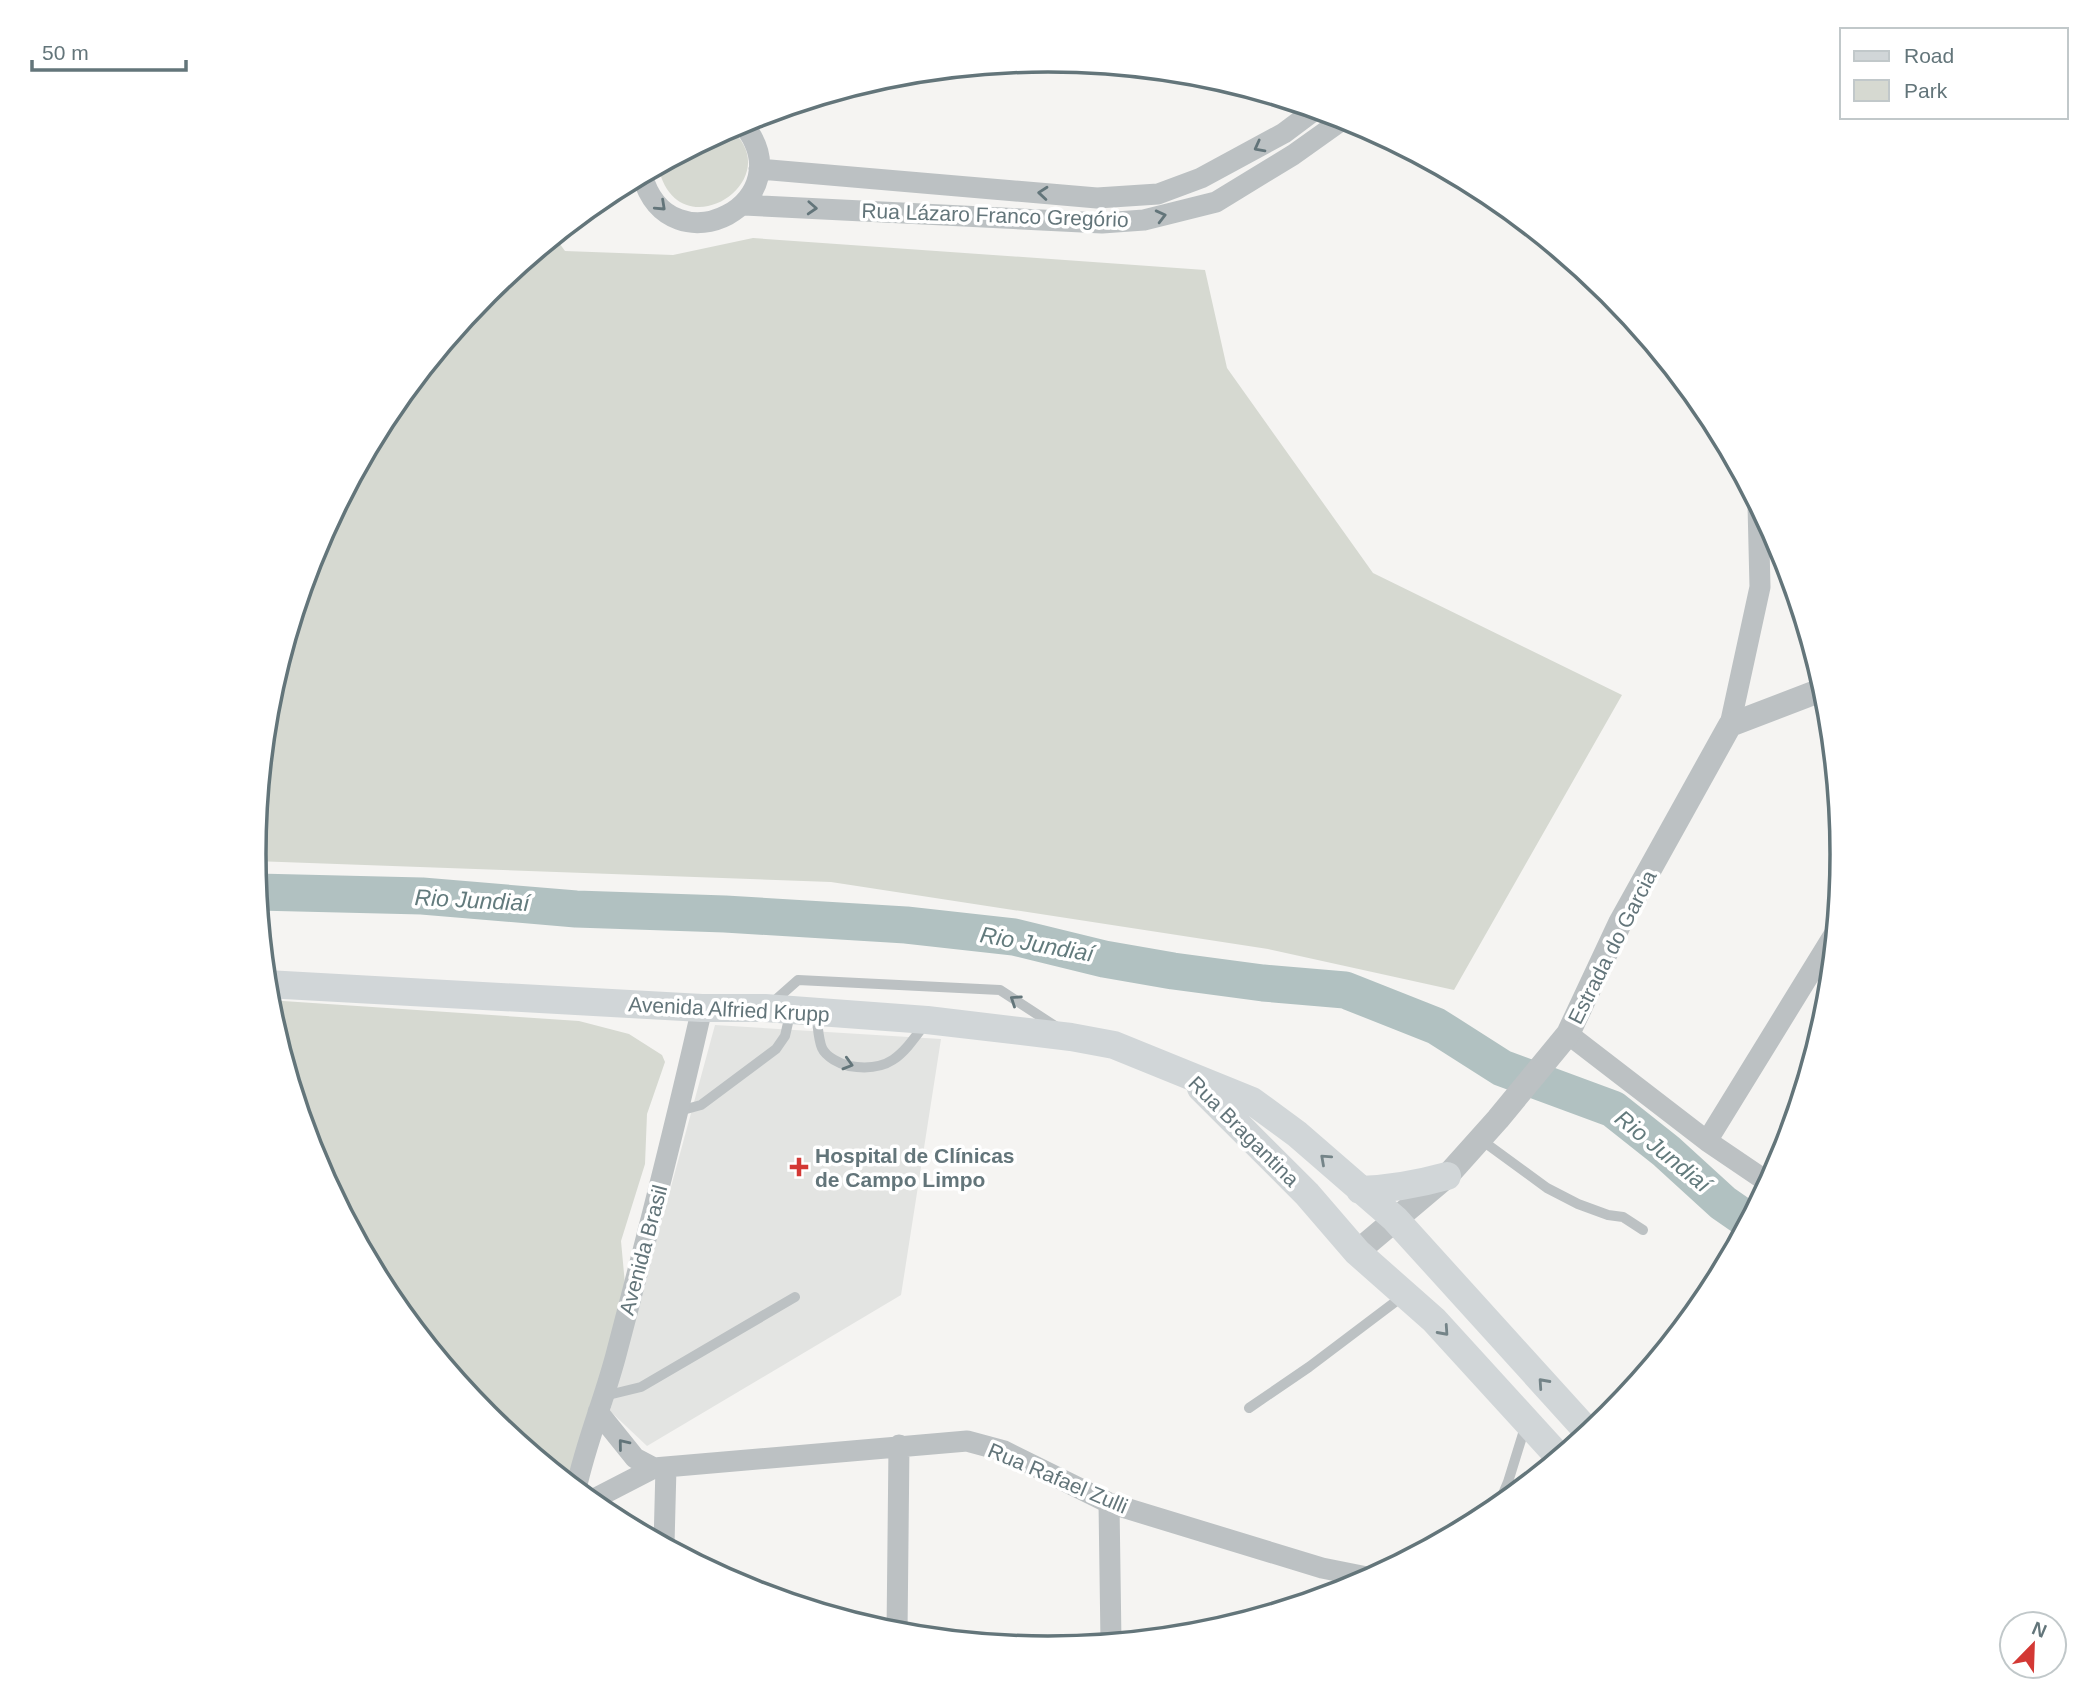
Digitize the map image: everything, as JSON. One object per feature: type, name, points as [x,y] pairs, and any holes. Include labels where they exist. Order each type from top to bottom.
[{"type":"main road","name":"Avenida Alfried Krupp","points":[[277,985],[702,1008],[791,1010],[927,1020],[1071,1037],[1114,1045],[1185,1073]]},
{"type":"main road","name":"Rua Bragantina","points":[[1185,1073],[1252,1101],[1297,1134],[1395,1219],[1582,1425]]},
{"type":"main road","name":"Rua Bragantina","points":[[1185,1073],[1307,1194],[1357,1252],[1434,1320],[1553,1451]]},
{"type":"main road","points":[[1360,1190],[1416,1185],[1447,1176]]},
{"type":"street","name":"Rua Lázaro Franco Gregório","points":[[760,169],[1097,198],[1158,194],[1201,178],[1284,133],[1307,116]]},
{"type":"street","name":"Rua Lázaro Franco Gregório","points":[[744,205],[1102,223],[1144,220],[1216,202],[1293,155],[1334,126]]},
{"type":"street","points":[[645,184],[660,208],[675,218],[693,223],[712,222],[729,216],[744,205],[755,188],[760,169],[758,150],[749,131]]},
{"type":"street","points":[[1284,133],[1293,155]]},
{"type":"street","points":[[1730,725],[1760,587],[1759,527]]},
{"type":"street","points":[[1730,725],[1813,694]]},
{"type":"street","name":"Estrada do Garcia","points":[[1357,1252],[1447,1176],[1568,1034],[1620,923],[1730,725]]},
{"type":"street","points":[[1707,1141],[1825,950]]},
{"type":"street","name":"Avenida Brasil","points":[[578,1479],[601,1404],[679,1111],[702,1008]]},
{"type":"street","points":[[1568,1034],[1707,1141],[1760,1177]]},
{"type":"street","points":[[601,1404],[635,1458],[660,1467]]},
{"type":"street","name":"Rua Rafael Zulli","points":[[660,1467],[967,1441],[1004,1451],[1109,1503],[1322,1568],[1353,1574]]},
{"type":"street","points":[[897,1621],[899,1446]]},
{"type":"street","points":[[601,1496],[660,1467]]},
{"type":"street","points":[[660,1467],[663,1535]]},
{"type":"street","points":[[1109,1503],[1111,1634]]},
{"type":"lane","points":[[679,1111],[701,1105],[776,1049],[785,1036],[798,980],[1000,990],[1071,1037]]},
{"type":"lane","points":[[791,1010],[822,1048],[840,1064],[865,1069],[888,1065],[905,1051],[927,1020]]},
{"type":"lane","points":[[1480,1139],[1547,1188],[1578,1204],[1608,1215],[1623,1217],[1643,1230]]},
{"type":"lane","points":[[1250,1408],[1405,1294]]},
{"type":"lane","points":[[601,1404],[642,1387],[795,1297]]},
{"type":"lane","points":[[1505,1488],[1527,1422]]},
{"type":"shaded area","name":"Hospital de Clínicas de Campo Limpo","points":[[715,1025],[941,1039],[901,1295],[647,1446],[610,1411]]},
{"type":"green space","points":[[736,137],[745,148],[748,168],[740,186],[725,200],[706,207],[686,205],[669,192],[662,174]]},
{"type":"green space","points":[[753,238],[1205,270],[1227,368],[1373,573],[1622,695],[1454,990],[1268,949],[831,882],[266,861],[267,803],[272,752],[292,652],[325,555],[346,508],[398,419],[427,378],[495,301],[559,243],[565,251],[673,255]]},
{"type":"green space","points":[[280,1001],[579,1021],[629,1034],[662,1055],[665,1062],[647,1114],[645,1164],[621,1241],[627,1306],[574,1476],[532,1442],[460,1370],[398,1289],[346,1200],[325,1153],[292,1056]]},
{"type":"waterway","name":"Rio Jundiaí","points":[[267,892],[422,896],[576,909],[725,914],[906,925],[1014,937],[1104,959],[1173,971],[1345,990],[1436,1026],[1502,1068],[1613,1109],[1741,1216]]},
{"type":"place","name":"Hospital de Clínicas de Campo Limpo","points":[[799,1167]]}]
